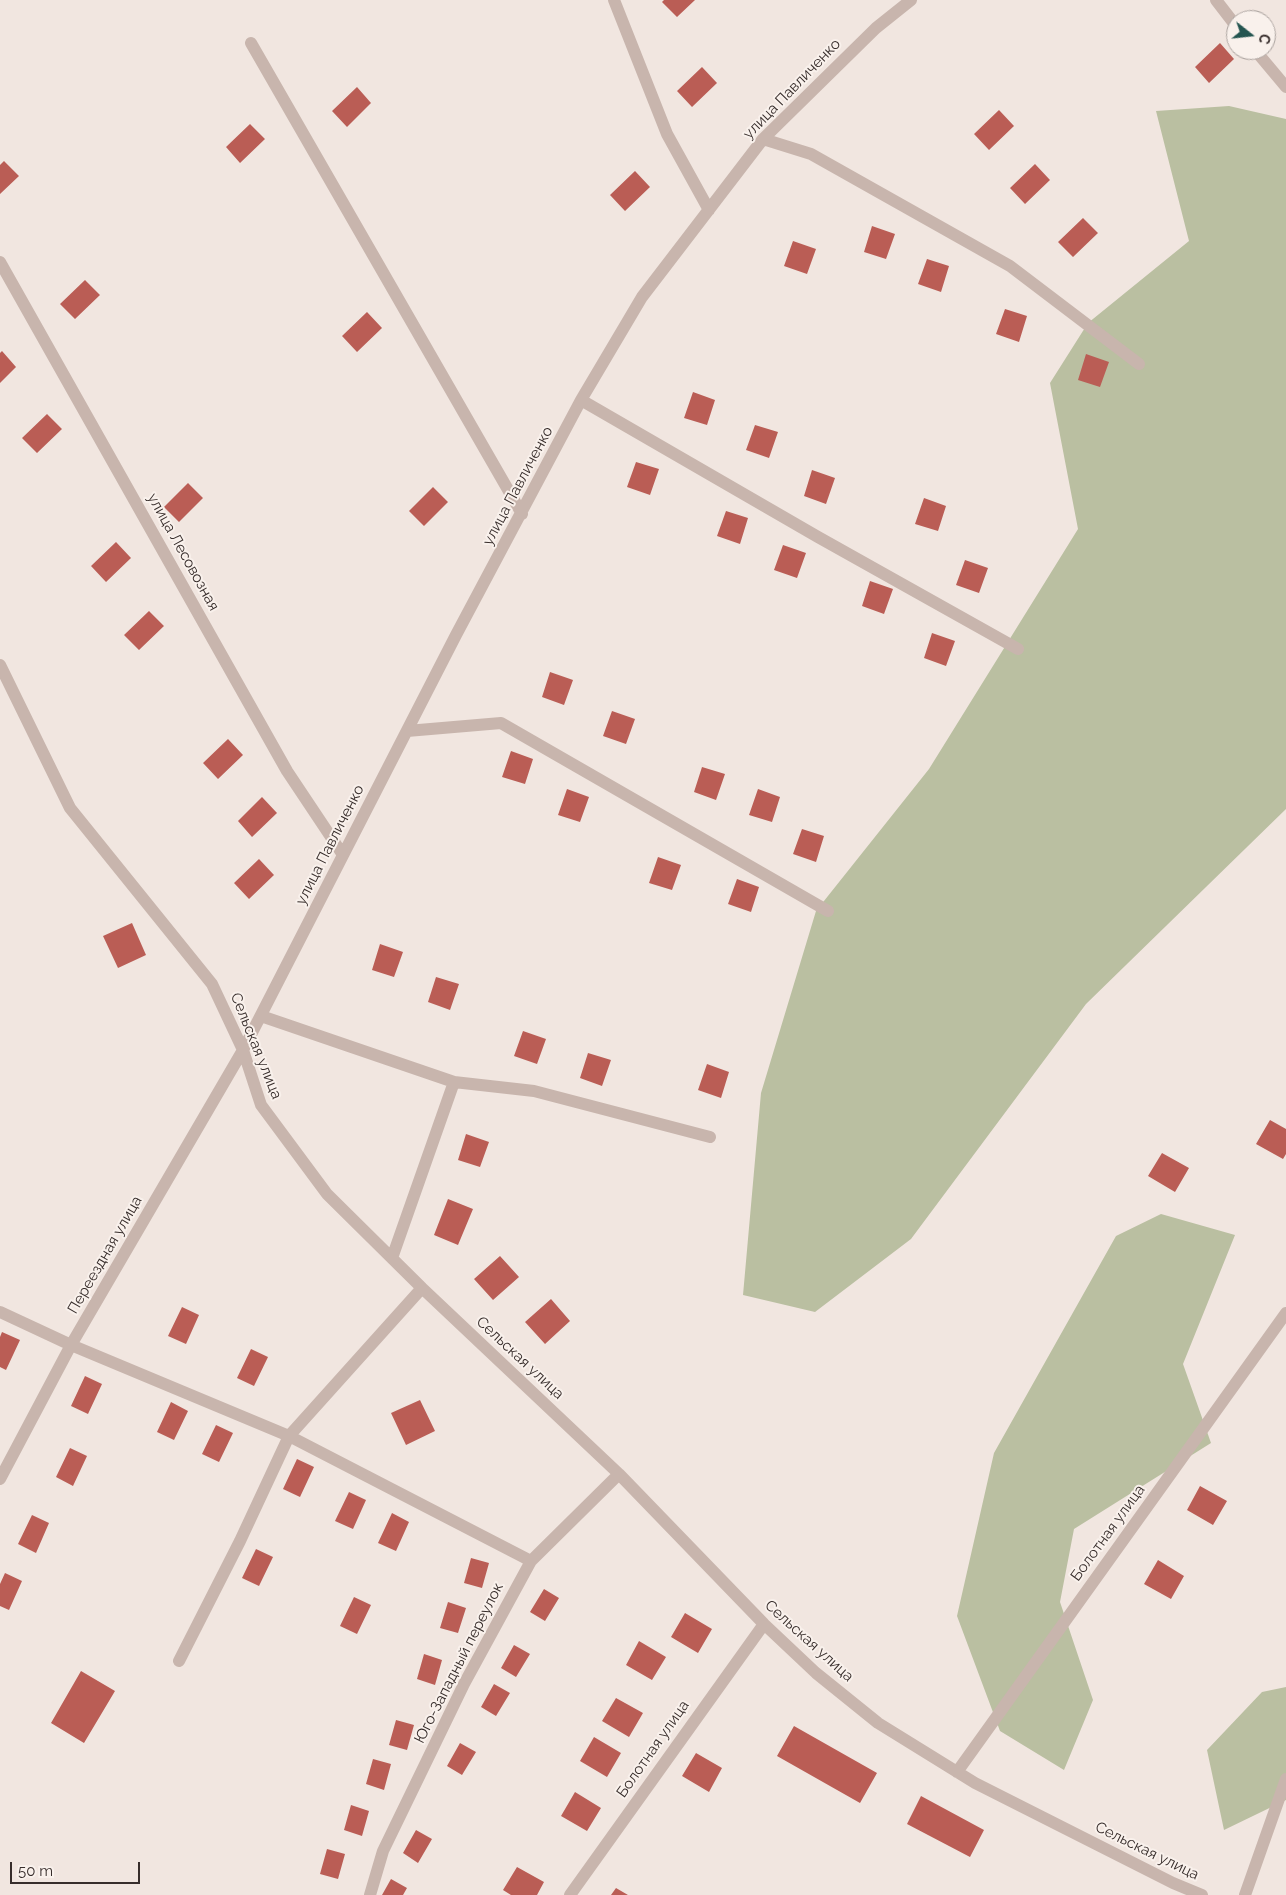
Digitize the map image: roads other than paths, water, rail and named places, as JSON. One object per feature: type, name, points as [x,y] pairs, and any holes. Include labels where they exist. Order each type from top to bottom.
[{"type":"street","points":[[614,0],[667,134],[709,210]]},
{"type":"street","name":"улица Павличенко","points":[[243,1050],[407,731],[582,400],[642,297],[763,139],[876,28],[911,0]]},
{"type":"street","points":[[1216,0],[1226,13]]},
{"type":"street","points":[[251,43],[522,514]]},
{"type":"street","points":[[1263,60],[1286,87]]},
{"type":"street","points":[[763,139],[811,154],[1010,266],[1139,364]]},
{"type":"street","name":"улица Лесовозная","points":[[0,262],[287,771],[343,855]]},
{"type":"street","points":[[582,400],[818,537],[1018,649]]},
{"type":"street","name":"Сельская улица","points":[[0,665],[70,808],[212,984],[243,1050],[261,1105],[327,1194],[422,1288],[619,1474],[764,1624],[816,1673],[878,1722],[957,1772],[1171,1889],[1202,1895]]},
{"type":"street","points":[[407,731],[500,723],[828,911]]},
{"type":"street","points":[[261,1016],[454,1082],[534,1091],[710,1137]]},
{"type":"street","name":"Переездная улица","points":[[0,1479],[71,1346],[243,1050]]},
{"type":"street","points":[[392,1258],[454,1082]]},
{"type":"street","points":[[179,1661],[240,1541],[289,1436],[422,1288]]},
{"type":"street","points":[[0,1312],[71,1346],[289,1436],[531,1561]]},
{"type":"street","name":"Болотная улица","points":[[957,1772],[1286,1313]]},
{"type":"street","name":"Юго-Западный переулок","points":[[370,1895],[387,1842],[464,1684],[531,1561],[619,1474]]},
{"type":"street","name":"Болотная улица","points":[[570,1895],[764,1624]]},
{"type":"street","points":[[1245,1895],[1286,1779]]}]
